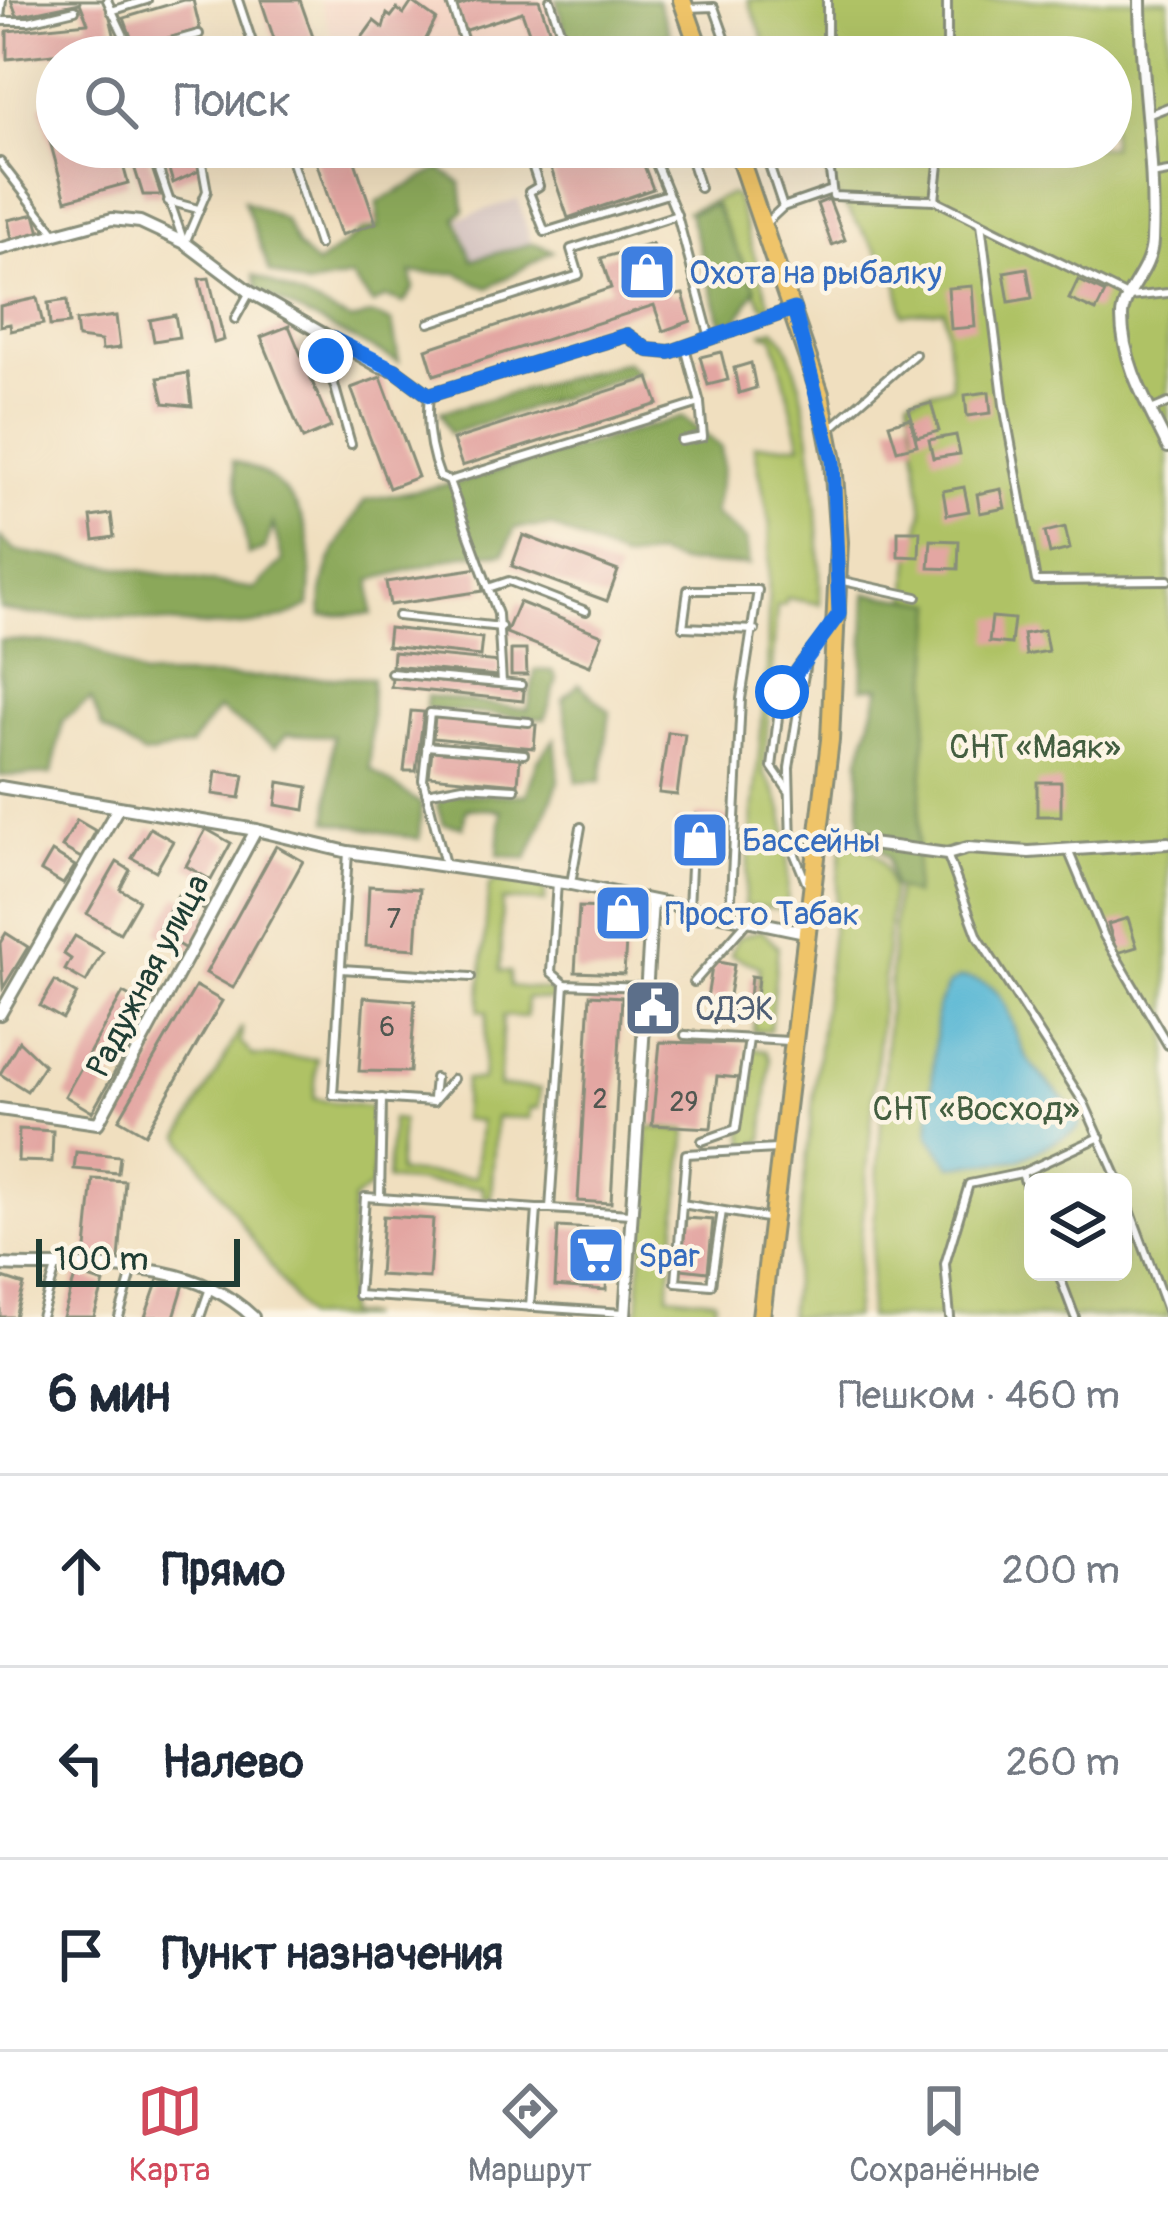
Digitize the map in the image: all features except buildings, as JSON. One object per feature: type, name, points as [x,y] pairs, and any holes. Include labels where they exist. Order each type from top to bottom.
[{"type":"main road","points":[[683,4],[695,36]]},
{"type":"main road","points":[[744,168],[794,309],[827,431],[839,580],[837,670],[761,1317]]},
{"type":"street","points":[[1140,0],[1150,114],[1152,247],[1142,280],[1122,314],[1128,357],[1168,447]]},
{"type":"street","points":[[0,249],[38,243],[55,233],[112,219],[140,222],[184,243],[250,292],[395,370],[429,395],[627,335],[658,353],[794,309]]},
{"type":"street","points":[[0,787],[256,830],[348,852],[571,884],[805,932]]},
{"type":"street","points":[[0,1014],[118,808]]},
{"type":"street","name":"Радужная улица","points":[[0,1109],[98,1123],[256,830]]},
{"type":"street","points":[[818,837],[947,854],[968,848],[1068,850],[1106,843],[1168,843]]},
{"type":"street","points":[[625,1315],[652,902]]},
{"type":"street","points":[[0,1265],[194,1276],[253,1317]]},
{"type":"lane","points":[[2,0],[0,19],[29,21],[75,10]]},
{"type":"lane","points":[[106,0],[123,36]]},
{"type":"lane","points":[[110,11],[147,0]]},
{"type":"lane","points":[[238,0],[250,36]]},
{"type":"lane","points":[[450,0],[462,36]]},
{"type":"lane","points":[[550,0],[562,36]]},
{"type":"lane","points":[[827,0],[827,36]]},
{"type":"lane","points":[[946,0],[947,36]]},
{"type":"lane","points":[[683,4],[714,7],[724,36]]},
{"type":"lane","points":[[193,36],[199,34]]},
{"type":"lane","points":[[1150,114],[1168,107]]},
{"type":"lane","points":[[0,162],[55,233]]},
{"type":"lane","points":[[157,168],[184,243]]},
{"type":"lane","points":[[184,243],[207,191],[203,168]]},
{"type":"lane","points":[[293,168],[319,245]]},
{"type":"lane","points":[[533,168],[539,187],[529,191],[545,232],[668,194]]},
{"type":"lane","points":[[657,168],[676,215],[710,338]]},
{"type":"lane","points":[[694,168],[700,188]]},
{"type":"lane","points":[[770,168],[783,207]]},
{"type":"lane","points":[[828,168],[833,196],[934,200],[1129,297],[1168,293]]},
{"type":"lane","points":[[934,200],[938,168]]},
{"type":"lane","points":[[1151,175],[1168,172]]},
{"type":"lane","points":[[768,230],[783,207],[829,191]]},
{"type":"lane","points":[[167,201],[198,209]]},
{"type":"lane","points":[[429,322],[579,274],[571,249],[676,215]]},
{"type":"lane","points":[[981,223],[1004,405],[1036,581],[1168,580]]},
{"type":"lane","points":[[235,319],[250,292]]},
{"type":"lane","points":[[331,338],[326,356],[351,444]]},
{"type":"lane","points":[[681,441],[703,437],[700,403],[685,347]]},
{"type":"lane","points":[[827,431],[916,354]]},
{"type":"lane","points":[[429,395],[427,419],[434,463],[440,477],[449,482],[491,587],[501,627],[502,683]]},
{"type":"lane","points":[[449,482],[700,403]]},
{"type":"lane","points":[[1151,410],[1168,404]]},
{"type":"lane","points":[[839,580],[917,597]]},
{"type":"lane","points":[[491,587],[508,581],[586,610]]},
{"type":"lane","points":[[730,917],[741,699],[755,630],[758,590],[688,590],[683,626],[755,630]]},
{"type":"lane","points":[[790,793],[772,767],[782,692],[839,614]]},
{"type":"lane","points":[[398,616],[501,627]]},
{"type":"lane","points":[[807,655],[790,793],[791,845],[810,891]]},
{"type":"lane","points":[[391,673],[521,685]]},
{"type":"lane","points":[[445,864],[425,793],[430,713],[529,722]]},
{"type":"lane","points":[[425,746],[524,754]]},
{"type":"lane","points":[[425,793],[463,786],[515,789]]},
{"type":"lane","points":[[571,884],[581,827]]},
{"type":"lane","points":[[1068,850],[1104,936],[1168,1045]]},
{"type":"lane","points":[[348,852],[332,1095],[433,1102]]},
{"type":"lane","points":[[947,854],[978,937],[1100,1137],[1115,1173]]},
{"type":"lane","points":[[689,908],[691,868]]},
{"type":"lane","points":[[556,882],[551,971],[565,984],[644,987]]},
{"type":"lane","points":[[694,982],[749,921]]},
{"type":"lane","points":[[341,968],[471,977]]},
{"type":"lane","points":[[550,1210],[565,984]]},
{"type":"lane","points":[[685,1035],[792,1042]]},
{"type":"lane","points":[[702,1141],[736,1129],[749,1039]]},
{"type":"lane","points":[[433,1102],[435,1078]]},
{"type":"lane","points":[[433,1102],[453,1079]]},
{"type":"lane","points":[[380,1198],[382,1098]]},
{"type":"lane","points":[[950,1317],[945,1264],[968,1184],[1022,1173],[1100,1137]]},
{"type":"lane","points":[[722,1211],[711,1285],[676,1282],[686,1154],[780,1149]]},
{"type":"lane","points":[[1022,1173],[1024,1179]]},
{"type":"lane","points":[[625,1315],[358,1295],[365,1197],[630,1214]]},
{"type":"lane","points":[[682,1204],[772,1219]]},
{"type":"lane","points":[[530,1307],[537,1209]]},
{"type":"lane","points":[[1132,1215],[1168,1312]]},
{"type":"lane","points":[[41,1317],[56,1268]]},
{"type":"lane","points":[[118,1317],[133,1269]]},
{"type":"lane","points":[[1062,1281],[1076,1317]]},
{"type":"lane","points":[[200,1317],[211,1284]]},
{"type":"shaded area","points":[[319,0],[630,0],[612,36],[332,36]]},
{"type":"shaded area","points":[[518,199],[531,242],[473,259],[459,218]]},
{"type":"green space","points":[[556,0],[657,0],[670,33],[662,36],[566,36]]},
{"type":"green space","name":"СНТ «Маяк»","points":[[748,0],[1168,0],[1168,1317],[868,1317],[899,852],[909,568],[923,512],[909,397],[952,386],[944,310],[903,314],[897,278],[834,191],[823,168],[1132,168],[1132,36],[763,36]]},
{"type":"green space","points":[[440,169],[461,183],[464,210],[456,217],[472,260],[534,243],[553,251],[488,288],[457,273],[411,273],[414,288],[404,303],[386,297],[373,304],[351,277],[306,286],[270,272],[244,201],[285,220],[297,246],[317,265],[362,231],[378,227],[378,202]]},
{"type":"green space","points":[[731,194],[736,197],[772,312],[762,305],[715,204],[685,212]]},
{"type":"green space","points":[[714,205],[756,288],[738,320],[723,328],[689,213]]},
{"type":"green space","points":[[254,275],[352,321],[371,314],[392,322],[399,362],[258,291]]},
{"type":"green space","points":[[774,329],[788,348],[806,417],[820,578],[820,604],[787,598],[785,605],[777,606],[764,774],[784,820],[787,909],[744,905],[767,669],[770,524],[754,445],[801,445],[773,335],[761,333]]},
{"type":"green space","points":[[626,362],[638,372],[450,434],[441,412]]},
{"type":"green space","points":[[682,417],[721,447],[723,468],[714,514],[746,540],[749,565],[681,563],[657,555],[624,560],[551,526],[515,528],[504,553],[468,554],[371,580],[372,614],[322,616],[327,569],[365,500],[460,482]]},
{"type":"green space","points":[[233,461],[277,483],[301,516],[310,558],[309,606],[284,617],[233,626],[0,609],[0,537],[15,551],[255,589],[283,561],[273,524],[265,549],[248,555]]},
{"type":"green space","points":[[866,593],[935,603],[914,895],[893,887],[888,858],[860,826],[860,758],[880,687],[862,688]]},
{"type":"green space","points":[[0,640],[84,644],[143,676],[372,678],[370,769],[421,804],[419,839],[328,821],[333,736],[287,734],[275,747],[218,709],[190,746],[144,755],[102,728],[91,699],[63,720],[52,774],[0,776]]},
{"type":"green space","points":[[535,670],[553,671],[557,679],[545,719],[426,709],[427,696],[528,710]]},
{"type":"green space","points":[[579,684],[610,712],[601,781],[577,782],[563,699]]},
{"type":"green space","points":[[555,738],[559,781],[527,859],[498,855],[501,810],[466,808],[463,827],[443,824],[437,806],[444,794],[526,795],[538,760]]},
{"type":"green space","points":[[842,842],[878,856],[892,891],[854,1317],[789,1317]]},
{"type":"green space","points":[[496,880],[537,883],[545,891],[545,902],[502,900],[500,971],[510,972],[510,986],[554,991],[551,1000],[527,998],[526,1017],[503,1016],[499,1086],[540,1089],[538,1108],[530,1108],[529,1118],[496,1117],[491,1198],[483,1197],[483,1187],[387,1180],[392,1119],[402,1120],[398,1172],[476,1177],[480,1121],[462,1119],[465,1080],[482,1080],[487,1012],[479,1011],[489,885]]},
{"type":"green space","points":[[762,930],[778,947],[770,1030],[753,1031],[760,967],[731,955],[737,938]]},
{"type":"green space","points":[[242,1027],[241,1043],[253,1056],[317,1059],[314,1099],[377,1108],[372,1186],[353,1200],[346,1315],[368,1317],[306,1317],[181,1136]]},
{"type":"green space","points":[[752,1048],[766,1051],[770,1060],[763,1140],[747,1149],[743,1131]]},
{"type":"green space","points":[[648,1127],[687,1131],[668,1295],[715,1300],[714,1317],[638,1317]]},
{"type":"water","points":[[960,978],[978,980],[1000,997],[1033,1066],[1076,1115],[1081,1124],[1076,1131],[1017,1160],[951,1166],[929,1135],[937,1008],[949,984]]},
{"type":"place","name":"Охота на рыбалку","points":[[647,272]]},
{"type":"place","name":"Бассейны","points":[[700,840]]},
{"type":"place","name":"Просто Табак","points":[[623,913]]},
{"type":"place","name":"СДЭК","points":[[653,1008]]},
{"type":"place","name":"Spar","points":[[596,1255]]},
{"type":"route","points":[[326,356],[331,338],[395,370],[429,395],[627,335],[648,350],[670,352],[794,309],[820,394],[833,461],[839,614],[782,692]]},
{"type":"park label","name":"СНТ «Восход»","points":[[976,1108]]}]
